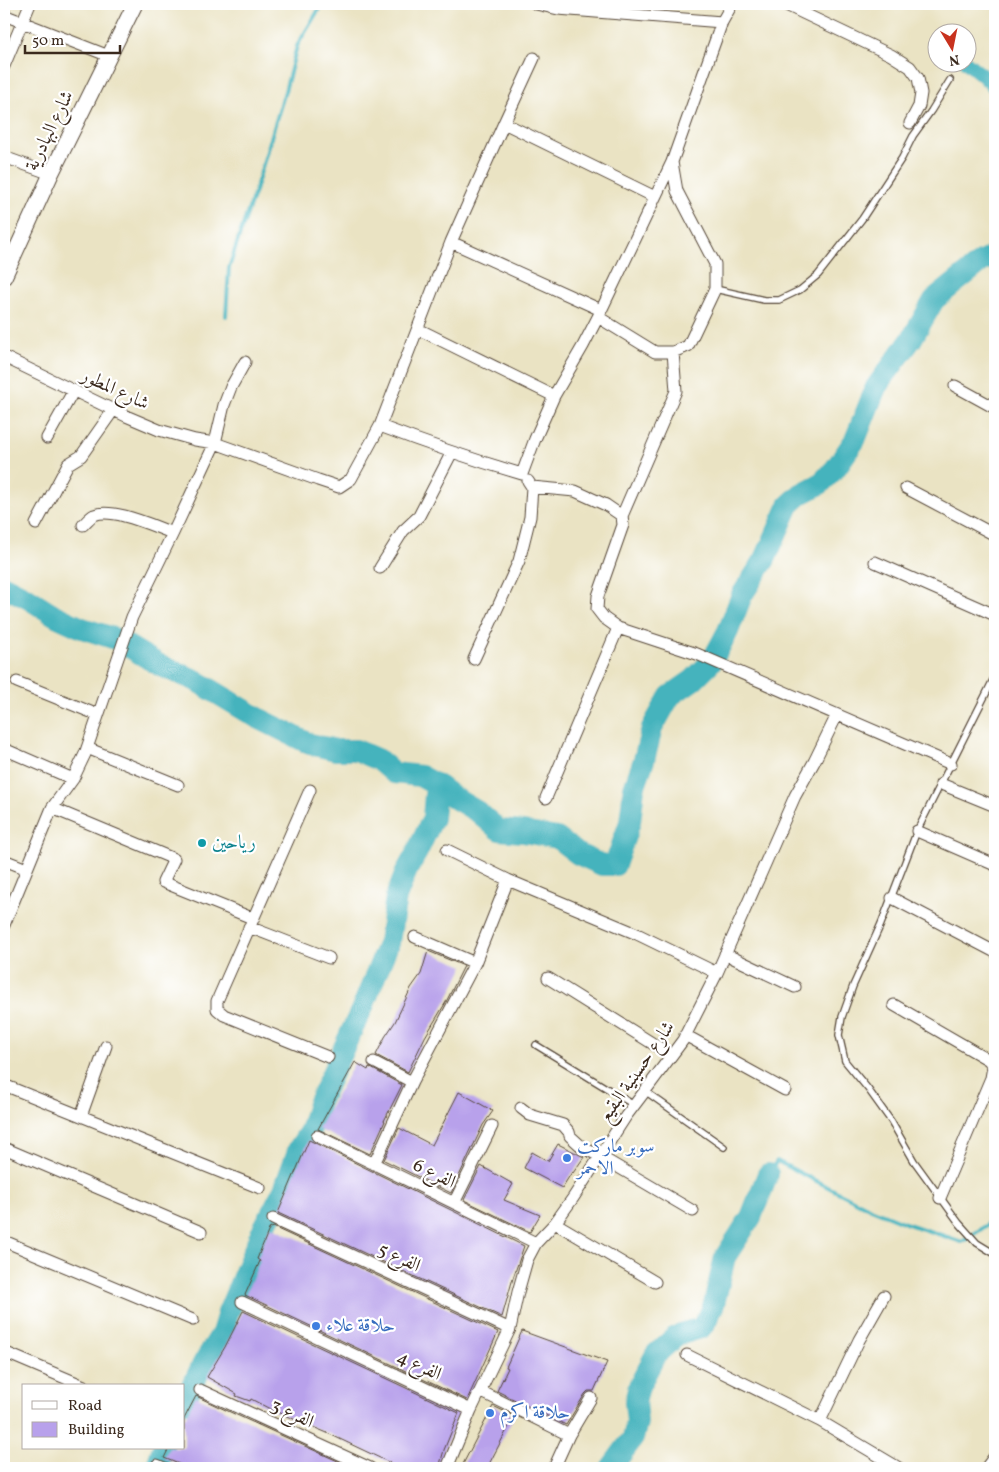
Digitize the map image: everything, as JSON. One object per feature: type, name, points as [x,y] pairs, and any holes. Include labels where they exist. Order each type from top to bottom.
[{"type":"main road","name":"شارع البهادرية","points":[[4,277],[9,251],[51,174],[135,4]]},
{"type":"street","points":[[4,66],[30,4]]},
{"type":"street","points":[[536,4],[558,10],[722,22]]},
{"type":"street","points":[[522,474],[554,396],[583,346],[672,162],[722,22],[732,4]]},
{"type":"street","points":[[784,4],[891,55],[910,67],[918,78],[921,93],[919,106],[910,123]]},
{"type":"street","points":[[4,14],[109,56]]},
{"type":"street","points":[[534,58],[451,242],[380,426],[419,441],[522,474],[532,486],[574,491],[606,505],[622,516]]},
{"type":"street","points":[[504,124],[655,197]]},
{"type":"street","points":[[4,158],[51,174]]},
{"type":"street","points":[[451,242],[599,314],[655,352],[673,352],[688,346],[716,290],[715,264],[678,191],[672,162]]},
{"type":"street","points":[[418,330],[554,396]]},
{"type":"street","points":[[673,352],[676,391],[622,516],[623,525],[598,596],[597,608],[604,618],[618,628],[697,654],[951,764]]},
{"type":"street","name":"شارع المطور","points":[[4,357],[159,430],[195,440],[215,443],[340,487],[352,479],[380,426]]},
{"type":"street","points":[[4,925],[8,904],[27,869],[52,808],[73,778],[87,748],[132,617],[215,443],[224,405],[231,387],[245,362]]},
{"type":"street","points":[[955,386],[995,408]]},
{"type":"street","points":[[47,438],[74,390]]},
{"type":"street","points":[[36,524],[68,464],[81,456],[114,410]]},
{"type":"street","points":[[380,568],[403,531],[419,516],[452,452]]},
{"type":"street","points":[[474,659],[519,561],[530,517],[532,486]]},
{"type":"street","points":[[906,488],[995,535]]},
{"type":"street","points":[[82,525],[94,515],[107,512],[120,514],[173,533]]},
{"type":"street","points":[[875,562],[995,615]]},
{"type":"street","points":[[546,798],[618,628]]},
{"type":"street","points":[[17,682],[98,715]]},
{"type":"street","name":"شارع حسينية البقيع","points":[[447,1468],[471,1410],[510,1329],[527,1260],[536,1243],[556,1223],[634,1105],[685,1035],[717,973],[795,796],[837,715]]},
{"type":"street","points":[[4,748],[73,778]]},
{"type":"street","points":[[87,748],[178,784]]},
{"type":"street","points":[[941,784],[995,806]]},
{"type":"street","points":[[310,790],[250,922],[217,1001],[217,1009],[224,1015],[328,1056]]},
{"type":"street","points":[[52,808],[174,859],[163,882],[329,958]]},
{"type":"street","points":[[917,830],[995,864]]},
{"type":"street","points":[[447,850],[508,880],[637,934],[717,973]]},
{"type":"street","points":[[4,860],[27,869]]},
{"type":"street","points":[[374,1164],[412,1082],[475,963],[508,880]]},
{"type":"street","points":[[892,898],[995,952]]},
{"type":"street","points":[[415,937],[475,963]]},
{"type":"street","points":[[725,954],[795,987]]},
{"type":"street","points":[[548,978],[671,1055]]},
{"type":"street","points":[[894,1005],[989,1060],[993,1067],[991,1078],[940,1198]]},
{"type":"street","points":[[685,1035],[785,1090]]},
{"type":"street","points":[[81,1116],[106,1046]]},
{"type":"street","points":[[374,1062],[412,1082]]},
{"type":"street","points":[[4,1085],[260,1188]]},
{"type":"street","points":[[521,1108],[530,1115],[564,1125],[570,1132],[570,1136],[582,1147],[601,1156],[693,1212]]},
{"type":"street","points":[[454,1203],[492,1126]]},
{"type":"street","name":"الفرع 6","points":[[317,1136],[536,1243]]},
{"type":"street","points":[[4,1148],[201,1232]]},
{"type":"street","name":"الفرع 5","points":[[273,1219],[510,1329]]},
{"type":"street","points":[[556,1223],[655,1282]]},
{"type":"street","points":[[4,1241],[193,1320]]},
{"type":"street","points":[[820,1421],[859,1340],[884,1296]]},
{"type":"street","name":"الفرع 4","points":[[242,1302],[471,1410]]},
{"type":"street","points":[[4,1352],[79,1384]]},
{"type":"street","points":[[686,1355],[820,1421],[899,1468]]},
{"type":"street","name":"الفرع 3","points":[[200,1390],[370,1468]]},
{"type":"street","points":[[480,1391],[569,1435]]},
{"type":"street","points":[[554,1468],[569,1435],[591,1398]]},
{"type":"street","points":[[986,1468],[995,1456]]},
{"type":"lane","points":[[716,290],[764,300],[779,300],[800,290],[818,275],[862,219],[950,80]]},
{"type":"lane","points":[[995,676],[917,830],[892,898],[853,986],[842,1017],[839,1035],[845,1062],[868,1089],[940,1198],[977,1243],[995,1254]]},
{"type":"lane","points":[[536,1045],[634,1105]]},
{"type":"lane","points":[[645,1091],[724,1147]]},
{"type":"building","points":[[428,951],[464,966],[408,1072],[376,1055],[395,1022],[411,988],[421,974]]},
{"type":"building","points":[[355,1062],[368,1070],[369,1067],[402,1085],[370,1154],[318,1129]]},
{"type":"building","points":[[459,1092],[493,1111],[483,1125],[451,1193],[384,1160],[399,1128],[432,1145]]},
{"type":"building","points":[[309,1140],[524,1246],[502,1317],[278,1213]]},
{"type":"building","points":[[558,1144],[584,1157],[562,1188],[524,1168],[532,1152],[548,1161]]},
{"type":"building","points":[[481,1166],[513,1184],[504,1200],[540,1215],[530,1232],[464,1200]]},
{"type":"building","points":[[270,1227],[498,1332],[467,1400],[245,1295],[260,1261],[257,1259]]},
{"type":"building","points":[[243,1311],[459,1413],[439,1468],[401,1468],[251,1399],[250,1401],[236,1396],[237,1394],[207,1377]]},
{"type":"building","points":[[522,1331],[607,1362],[594,1391],[588,1391],[585,1394],[566,1425],[497,1391]]},
{"type":"building","points":[[196,1396],[353,1468],[189,1468],[164,1458],[168,1450],[185,1450],[185,1417]]},
{"type":"building","points":[[493,1406],[514,1416],[508,1428],[487,1468],[461,1468]]},
{"type":"waterway","points":[[226,316],[229,268],[255,191],[297,46],[322,4]]},
{"type":"waterway","points":[[976,70],[995,88]]},
{"type":"waterway","points":[[185,1400],[204,1362],[222,1333],[228,1313],[261,1233],[285,1187],[299,1148],[310,1131],[318,1104],[364,1004],[389,942],[396,897],[433,818],[435,795],[440,787],[478,812],[499,830],[557,838],[578,854],[602,865],[615,865],[630,822],[634,788],[644,760],[652,728],[670,696],[693,680],[712,661],[728,631],[742,595],[765,559],[789,505],[801,494],[820,484],[835,469],[855,440],[876,387],[911,340],[934,300],[981,262],[995,255]]},
{"type":"waterway","points":[[4,586],[56,616],[82,628],[116,639],[161,666],[195,680],[258,718],[310,744],[336,750],[356,750],[379,760],[394,773],[420,776],[440,787]]},
{"type":"waterway","points":[[768,1174],[777,1161],[871,1209],[905,1223],[962,1242],[987,1225],[995,1206]]},
{"type":"waterway","points":[[611,1468],[633,1438],[637,1422],[635,1402],[639,1386],[656,1354],[674,1338],[701,1328],[708,1318],[714,1304],[725,1257],[751,1217],[768,1174]]},
{"type":"waterway","points":[[156,1468],[162,1450]]},
{"type":"place","name":"رياحين","points":[[202,843]]},
{"type":"place","name":"سوبر ماركت الاحمر","points":[[567,1158]]},
{"type":"place","name":"حلاقة علاء","points":[[316,1326]]},
{"type":"place","name":"حلاقة اكرم","points":[[490,1413]]}]
